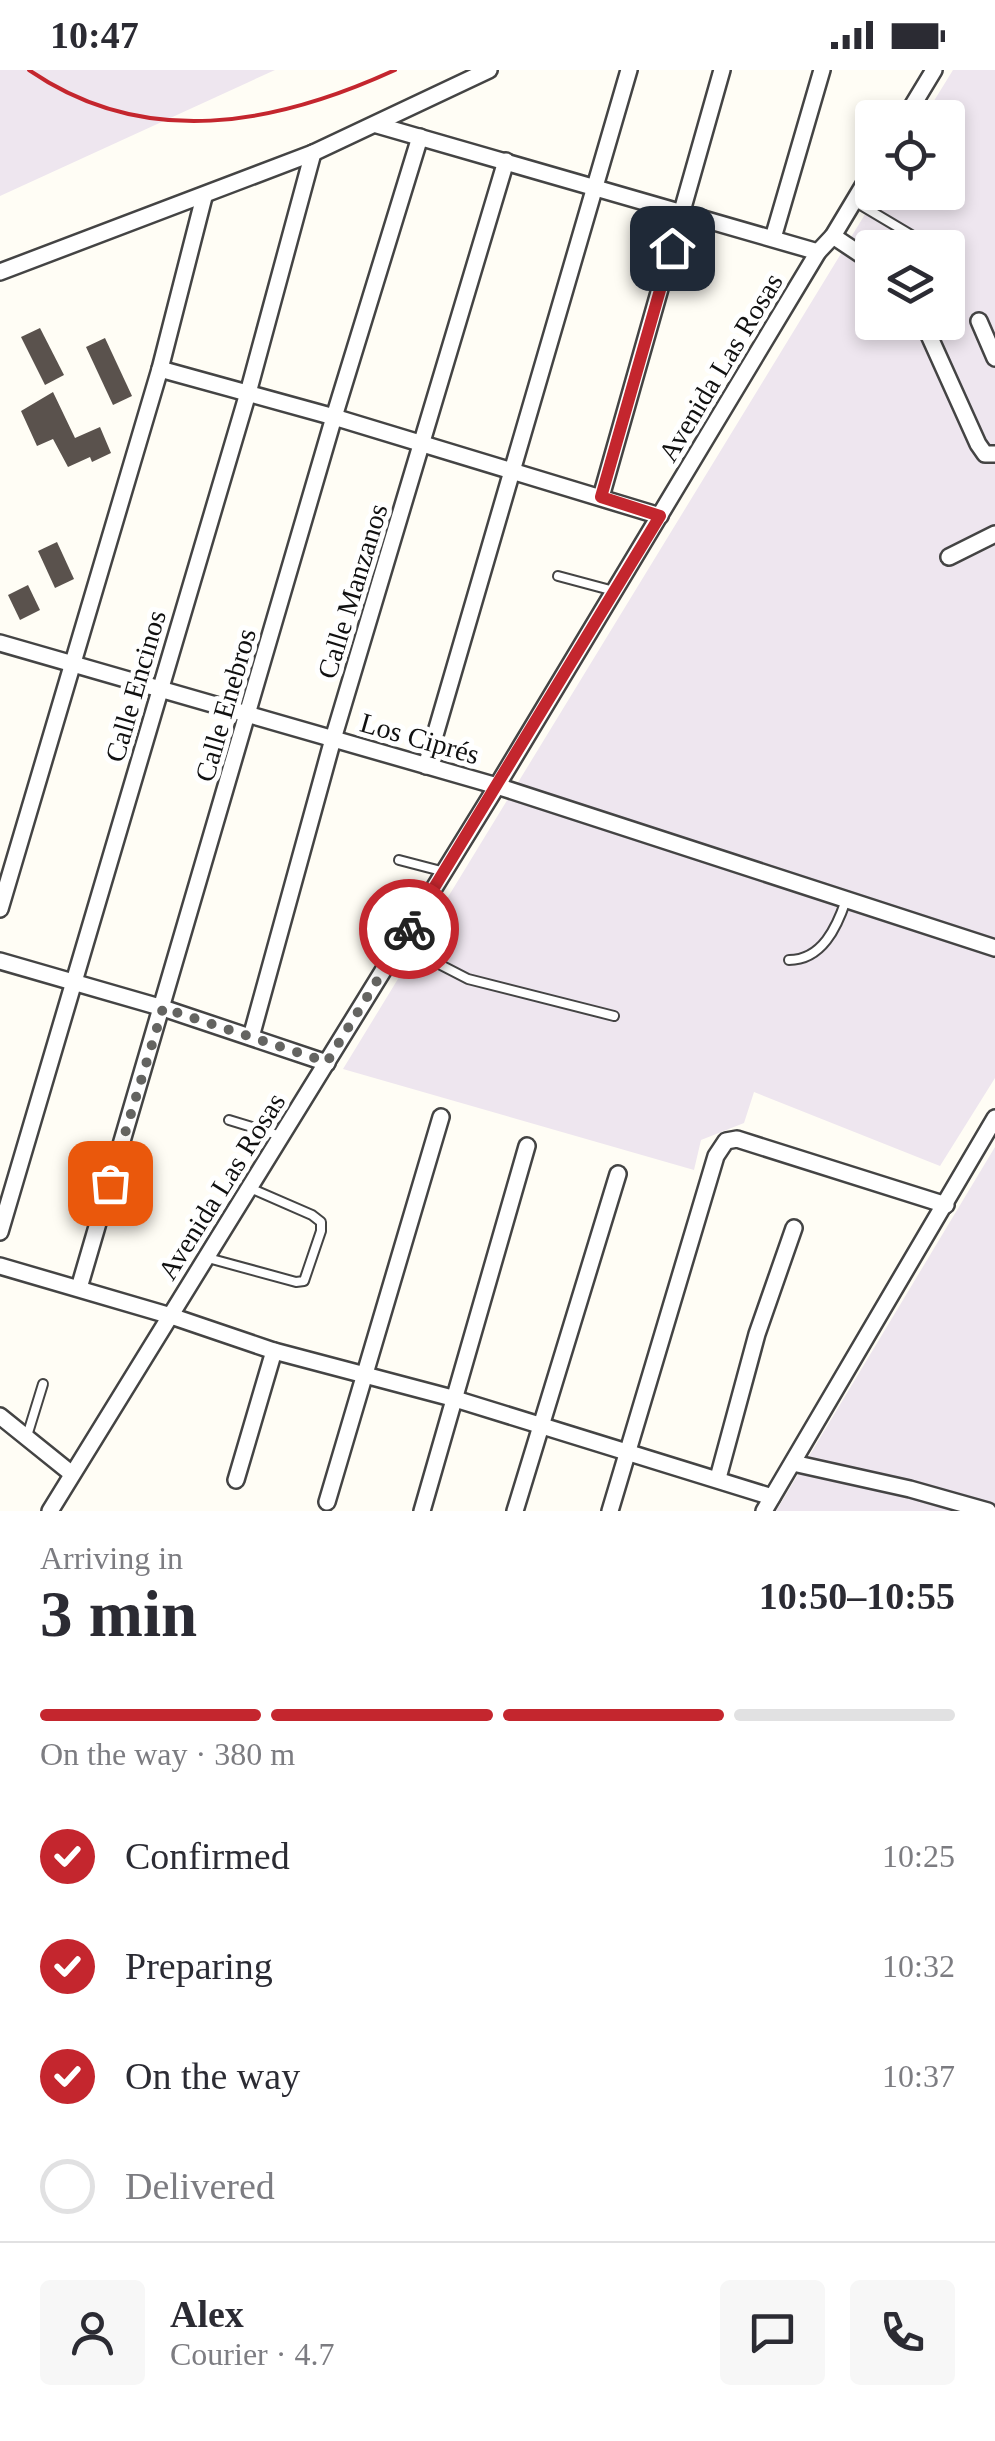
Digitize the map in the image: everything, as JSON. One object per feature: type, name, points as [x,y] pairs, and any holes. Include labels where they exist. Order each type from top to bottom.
[{"type":"street","points":[[0,272],[313,154],[489,70]]},
{"type":"street","points":[[426,766],[629,70]]},
{"type":"street","points":[[601,497],[722,70]]},
{"type":"street","points":[[773,238],[822,70]]},
{"type":"street","points":[[916,100],[934,70]]},
{"type":"street","points":[[377,125],[818,252]]},
{"type":"street","name":"Calle Enebros","points":[[79,1288],[420,136]]},
{"type":"street","name":"Calle Encinos","points":[[0,1232],[248,393],[313,154]]},
{"type":"street","name":"Calle Manzanos","points":[[252,1037],[333,739],[506,161]]},
{"type":"street","points":[[0,909],[160,368],[204,196]]},
{"type":"street","name":"Avenida Las Rosas","points":[[50,1511],[498,786],[818,252],[833,236],[854,201]]},
{"type":"street","points":[[833,236],[855,251]]},
{"type":"street","points":[[980,321],[995,358]]},
{"type":"street","points":[[930,340],[978,444],[985,454],[995,454]]},
{"type":"street","points":[[160,368],[334,416],[660,516]]},
{"type":"street","points":[[949,556],[995,534]]},
{"type":"street","name":"Los Ciprés","points":[[0,643],[498,786],[995,948]]},
{"type":"street","points":[[0,961],[75,980],[327,1062]]},
{"type":"street","points":[[326,1502],[440,1116]]},
{"type":"street","points":[[0,1266],[274,1351],[364,1372],[718,1478],[768,1504],[995,1118]]},
{"type":"street","points":[[610,1511],[716,1156],[726,1141],[737,1139],[946,1205]]},
{"type":"street","points":[[422,1511],[527,1146]]},
{"type":"street","points":[[514,1511],[618,1174]]},
{"type":"street","points":[[718,1478],[757,1334],[794,1228]]},
{"type":"street","points":[[236,1480],[274,1351]]},
{"type":"street","points":[[0,1416],[72,1474]]},
{"type":"street","points":[[793,1463],[910,1488],[988,1511]]},
{"type":"lane","points":[[854,201],[903,230]]},
{"type":"lane","points":[[558,576],[614,591]]},
{"type":"lane","points":[[399,860],[444,872]]},
{"type":"lane","points":[[789,960],[802,960],[818,949],[834,928],[846,899]]},
{"type":"lane","points":[[400,944],[468,979],[614,1016]]},
{"type":"lane","points":[[229,1120],[281,1136]]},
{"type":"lane","points":[[207,1258],[304,1281],[321,1232],[320,1222],[250,1188]]},
{"type":"lane","points":[[27,1436],[43,1384]]},
{"type":"shaded area","points":[[0,70],[275,70],[0,196]]},
{"type":"shaded area","points":[[953,70],[995,70],[995,1078],[940,1166],[754,1092],[744,1123],[701,1140],[694,1170],[343,1069],[855,231],[855,340],[965,340],[965,230],[855,230],[868,210],[965,210],[965,100],[934,100]]},
{"type":"shaded area","points":[[995,1147],[995,1511],[776,1511]]},
{"type":"building","points":[[40,328],[64,375],[45,385],[21,337]]},
{"type":"building","points":[[105,338],[132,396],[113,405],[86,347]]},
{"type":"building","points":[[53,392],[75,438],[100,427],[111,453],[68,467],[53,439],[37,446],[21,411]]},
{"type":"building","points":[[57,542],[74,579],[55,588],[38,551]]},
{"type":"building","points":[[28,585],[40,610],[20,620],[8,595]]},
{"type":"railway","points":[[29,70],[73,95],[118,111],[164,120],[210,121],[304,104],[395,70]]},
{"type":"way so far","points":[[110,1183],[163,1008],[327,1062],[409,929]]},
{"type":"route","points":[[409,929],[660,516],[601,497],[672,248]]}]
